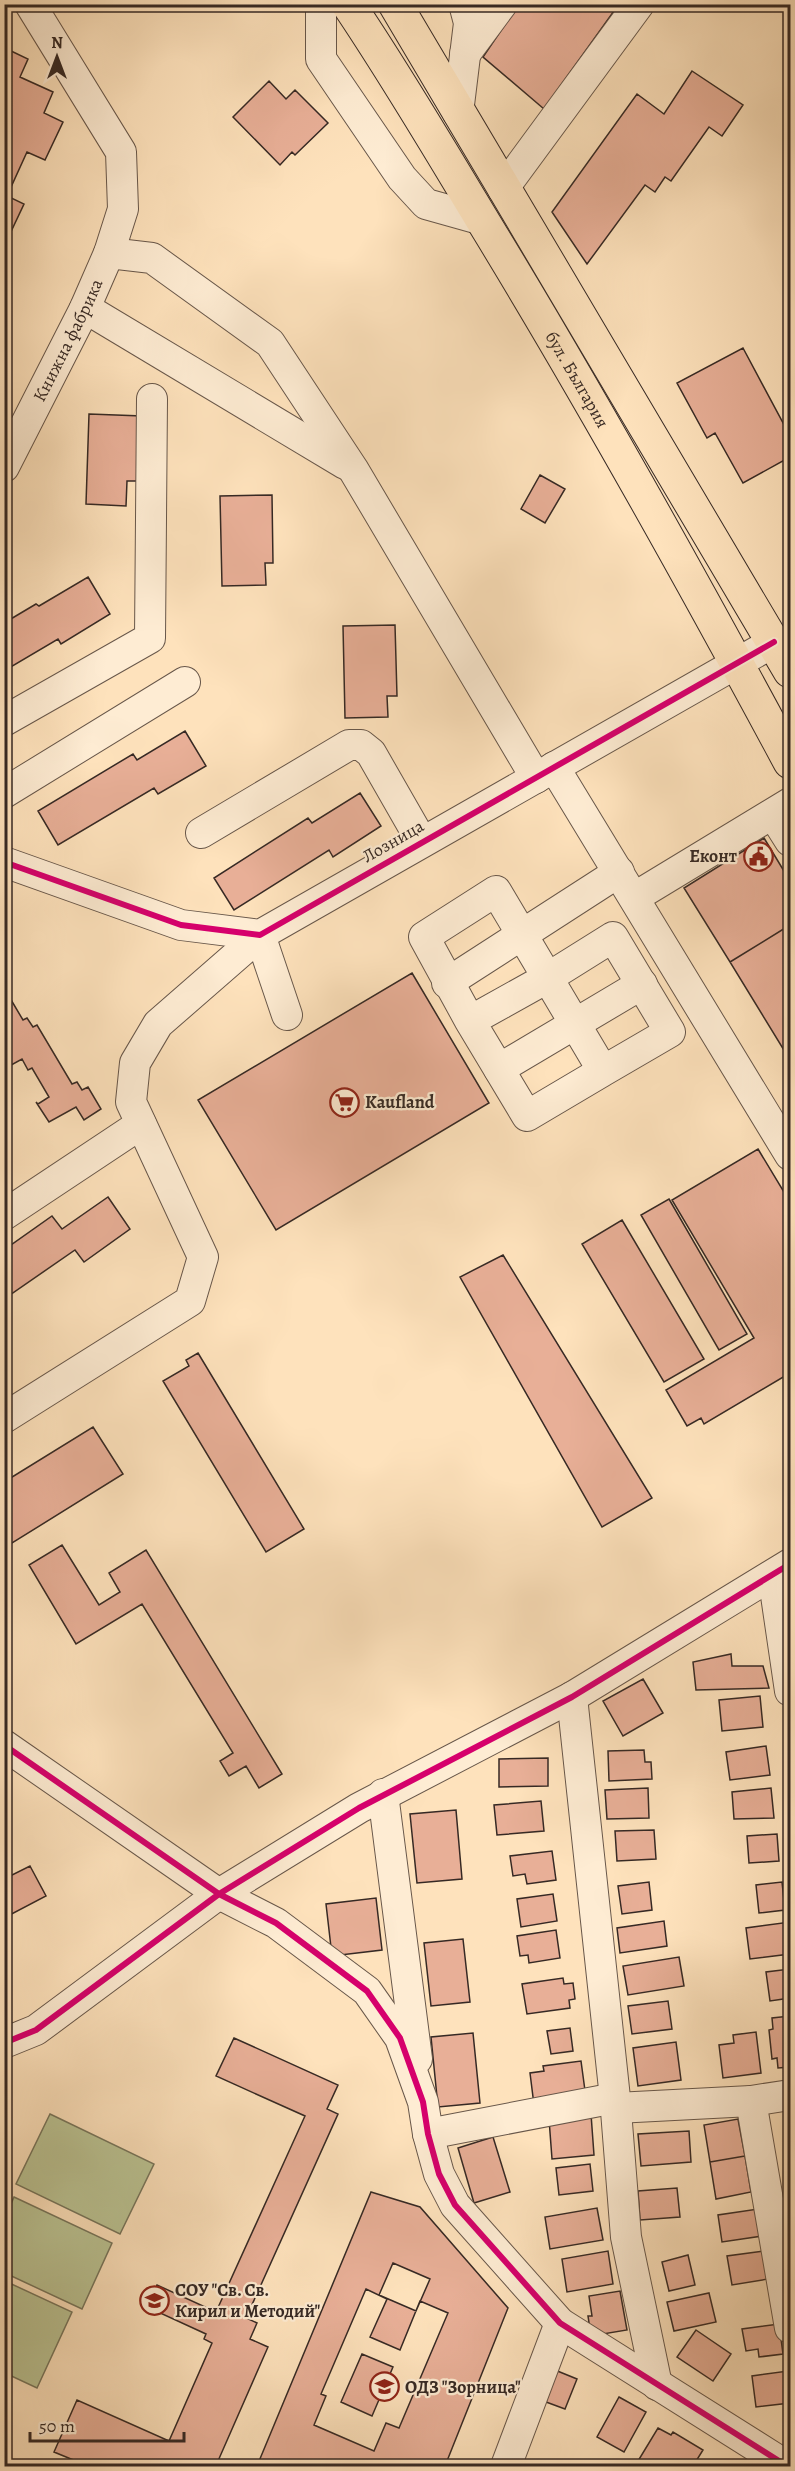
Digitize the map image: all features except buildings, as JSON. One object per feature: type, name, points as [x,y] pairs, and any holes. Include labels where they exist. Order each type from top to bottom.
[{"type":"main road","name":"бул. България","points":[[348,4],[388,63],[562,351],[790,762]]},
{"type":"main road","name":"бул. България","points":[[395,4],[790,670]]},
{"type":"street","points":[[30,4],[121,152],[123,209],[152,258],[270,343],[353,469],[545,772],[619,872],[790,1155]]},
{"type":"street","points":[[321,4],[321,59],[402,178],[426,204],[483,220]]},
{"type":"street","points":[[458,113],[469,23],[464,4]]},
{"type":"street","points":[[465,54],[502,4]]},
{"type":"street","points":[[503,189],[639,4]]},
{"type":"street","name":"Книжна фабрика","points":[[4,467],[85,308],[109,253],[123,209]]},
{"type":"street","points":[[109,253],[152,258]]},
{"type":"street","points":[[85,308],[353,469]]},
{"type":"street","points":[[4,721],[150,638],[152,399]]},
{"type":"street","name":"Лозница","points":[[4,1418],[190,1301],[203,1257],[131,1102],[135,1063],[158,1024],[260,935],[774,642]]},
{"type":"street","points":[[4,793],[185,682]]},
{"type":"street","points":[[201,833],[349,745],[361,745],[371,753],[422,842]]},
{"type":"street","points":[[635,897],[782,809],[790,841]]},
{"type":"street","points":[[4,862],[181,925],[260,935],[288,1015]]},
{"type":"street","points":[[447,983],[619,872]]},
{"type":"street","points":[[471,1021],[549,978],[613,937],[670,1032],[527,1116],[447,983],[424,937],[496,891],[523,934],[549,978],[603,1071]]},
{"type":"street","points":[[499,1069],[642,984]]},
{"type":"street","points":[[4,1215],[141,1124]]},
{"type":"street","points":[[4,2043],[36,2030],[219,1894],[383,1794],[572,1696],[782,1570],[790,1691]]},
{"type":"street","points":[[572,1696],[616,2103],[626,2237],[657,2385]]},
{"type":"street","points":[[4,1745],[219,1894],[276,1923],[367,1991],[400,2038],[423,2103]]},
{"type":"street","points":[[383,1794],[428,2134],[439,2174],[455,2205],[560,2323],[787,2466]]},
{"type":"street","points":[[428,2134],[616,2103],[751,2102],[790,2095]]},
{"type":"street","points":[[751,2102],[783,2240],[790,2328]]},
{"type":"street","points":[[506,2466],[560,2323]]},
{"type":"green space","points":[[50,2114],[154,2164],[120,2234],[16,2184]]},
{"type":"green space","points":[[14,2197],[112,2243],[82,2309],[5,2273],[5,2218]]},
{"type":"green space","points":[[5,2281],[72,2312],[37,2388],[5,2373]]},
{"type":"cycle path","points":[[4,862],[181,925],[260,935],[774,642]]},
{"type":"cycle path","points":[[4,2043],[36,2030],[219,1894],[359,1808],[572,1697],[790,1564]]},
{"type":"cycle path","points":[[4,1745],[219,1894],[276,1923],[367,1991],[400,2038],[423,2102],[428,2134],[439,2174],[455,2205],[560,2323],[787,2466]]},
{"type":"place","name":"Еконт","points":[[758,856]]},
{"type":"place","name":"Kaufland","points":[[344,1102]]},
{"type":"place","name":"СОУ \"Св. Св. Кирил и Методий\"","points":[[154,2300]]},
{"type":"place","name":"ОДЗ \"Зорница\"","points":[[384,2387]]}]
